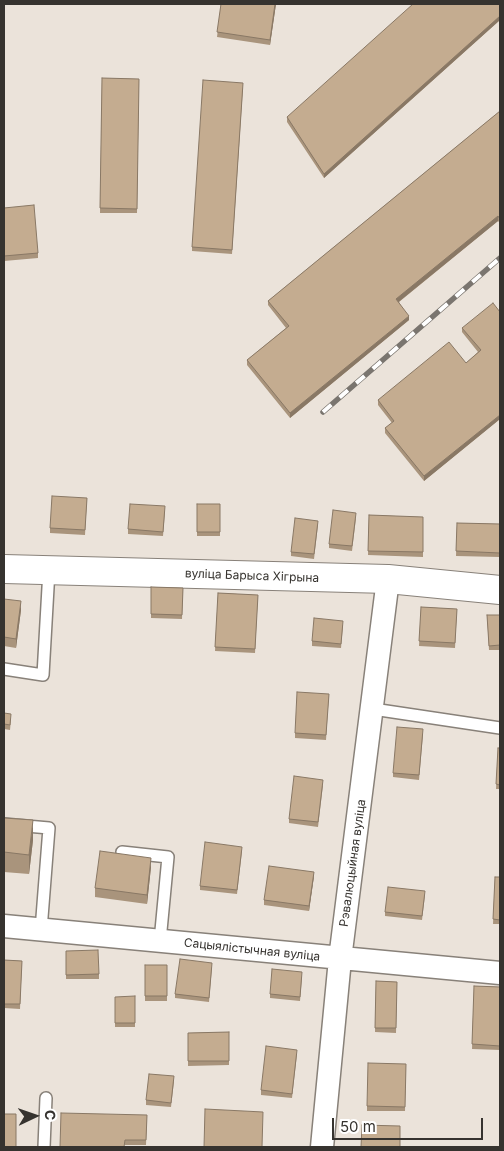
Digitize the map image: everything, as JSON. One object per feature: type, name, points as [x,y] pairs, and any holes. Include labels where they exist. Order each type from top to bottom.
[{"type":"street","name":"вуліца Барыса Хігрына","points":[[4,569],[388,580],[500,590]]},
{"type":"street","name":"Рэвалюцыйная вуліца","points":[[322,1147],[340,959],[388,580]]},
{"type":"street","name":"Сацыялістычная вуліца","points":[[4,926],[500,973]]},
{"type":"lane","points":[[4,669],[43,675],[49,570]]},
{"type":"lane","points":[[373,709],[500,728]]},
{"type":"lane","points":[[4,824],[49,828],[41,930]]},
{"type":"lane","points":[[122,852],[168,857],[160,941]]},
{"type":"lane","points":[[44,1147],[46,1098]]},
{"type":"building","points":[[221,4],[275,4],[270,40],[217,32]]},
{"type":"building","points":[[413,4],[500,4],[500,16],[324,174],[287,117]]},
{"type":"building","points":[[102,78],[139,79],[137,209],[100,208]]},
{"type":"building","points":[[203,80],[243,83],[232,250],[192,247]]},
{"type":"building","points":[[500,111],[500,219],[498,216],[396,299],[409,316],[290,413],[247,360],[289,326],[268,301]]},
{"type":"building","points":[[34,205],[38,253],[4,256],[4,208]]},
{"type":"building","points":[[493,303],[500,312],[500,415],[424,476],[385,428],[394,421],[378,400],[449,342],[466,363],[481,350],[462,328]]},
{"type":"building","points":[[52,496],[87,498],[85,530],[50,528]]},
{"type":"building","points":[[130,504],[165,506],[163,532],[128,529]]},
{"type":"building","points":[[197,504],[220,504],[220,532],[197,532]]},
{"type":"building","points":[[333,510],[356,513],[352,546],[329,544]]},
{"type":"building","points":[[369,515],[423,517],[423,552],[368,551]]},
{"type":"building","points":[[295,518],[318,521],[314,554],[291,552]]},
{"type":"building","points":[[457,523],[500,524],[500,553],[456,551]]},
{"type":"building","points":[[151,587],[183,588],[182,615],[151,614]]},
{"type":"building","points":[[218,593],[258,595],[255,649],[215,647]]},
{"type":"building","points":[[4,599],[21,601],[16,639],[4,637]]},
{"type":"building","points":[[421,607],[457,609],[455,643],[419,641]]},
{"type":"building","points":[[487,615],[500,615],[500,645],[489,646]]},
{"type":"building","points":[[314,618],[343,621],[341,644],[312,641]]},
{"type":"building","points":[[297,692],[329,694],[326,735],[295,733]]},
{"type":"building","points":[[4,713],[11,714],[10,725],[4,724]]},
{"type":"building","points":[[397,727],[423,729],[419,775],[393,773]]},
{"type":"building","points":[[498,748],[500,748],[500,785],[496,784]]},
{"type":"building","points":[[294,776],[323,780],[318,822],[289,819]]},
{"type":"building","points":[[4,818],[33,820],[29,855],[4,852]]},
{"type":"building","points":[[205,842],[242,847],[237,890],[200,886]]},
{"type":"building","points":[[100,851],[151,858],[147,895],[95,888]]},
{"type":"building","points":[[269,866],[314,872],[309,906],[264,900]]},
{"type":"building","points":[[495,877],[500,877],[500,920],[493,919]]},
{"type":"building","points":[[388,887],[425,891],[422,916],[385,912]]},
{"type":"building","points":[[98,950],[99,974],[66,975],[66,951]]},
{"type":"building","points":[[180,959],[212,963],[209,998],[175,994]]},
{"type":"building","points":[[4,960],[22,961],[20,1004],[4,1004]]},
{"type":"building","points":[[145,965],[167,965],[167,996],[145,996]]},
{"type":"building","points":[[272,969],[302,972],[300,997],[270,994]]},
{"type":"building","points":[[376,981],[397,982],[396,1028],[375,1028]]},
{"type":"building","points":[[474,986],[500,987],[500,1046],[472,1044]]},
{"type":"building","points":[[135,996],[135,1023],[115,1023],[115,997]]},
{"type":"building","points":[[229,1032],[229,1061],[188,1061],[188,1033]]},
{"type":"building","points":[[266,1046],[297,1050],[292,1094],[261,1090]]},
{"type":"building","points":[[368,1063],[406,1064],[405,1107],[367,1106]]},
{"type":"building","points":[[149,1074],[174,1076],[171,1103],[146,1100]]},
{"type":"building","points":[[205,1109],[263,1112],[262,1147],[204,1147]]},
{"type":"building","points":[[61,1113],[147,1115],[146,1140],[125,1140],[124,1147],[60,1147]]},
{"type":"building","points":[[4,1114],[16,1114],[16,1147],[4,1147]]},
{"type":"building","points":[[362,1125],[400,1126],[400,1147],[361,1147]]},
{"type":"railway","points":[[323,412],[500,258]]}]
